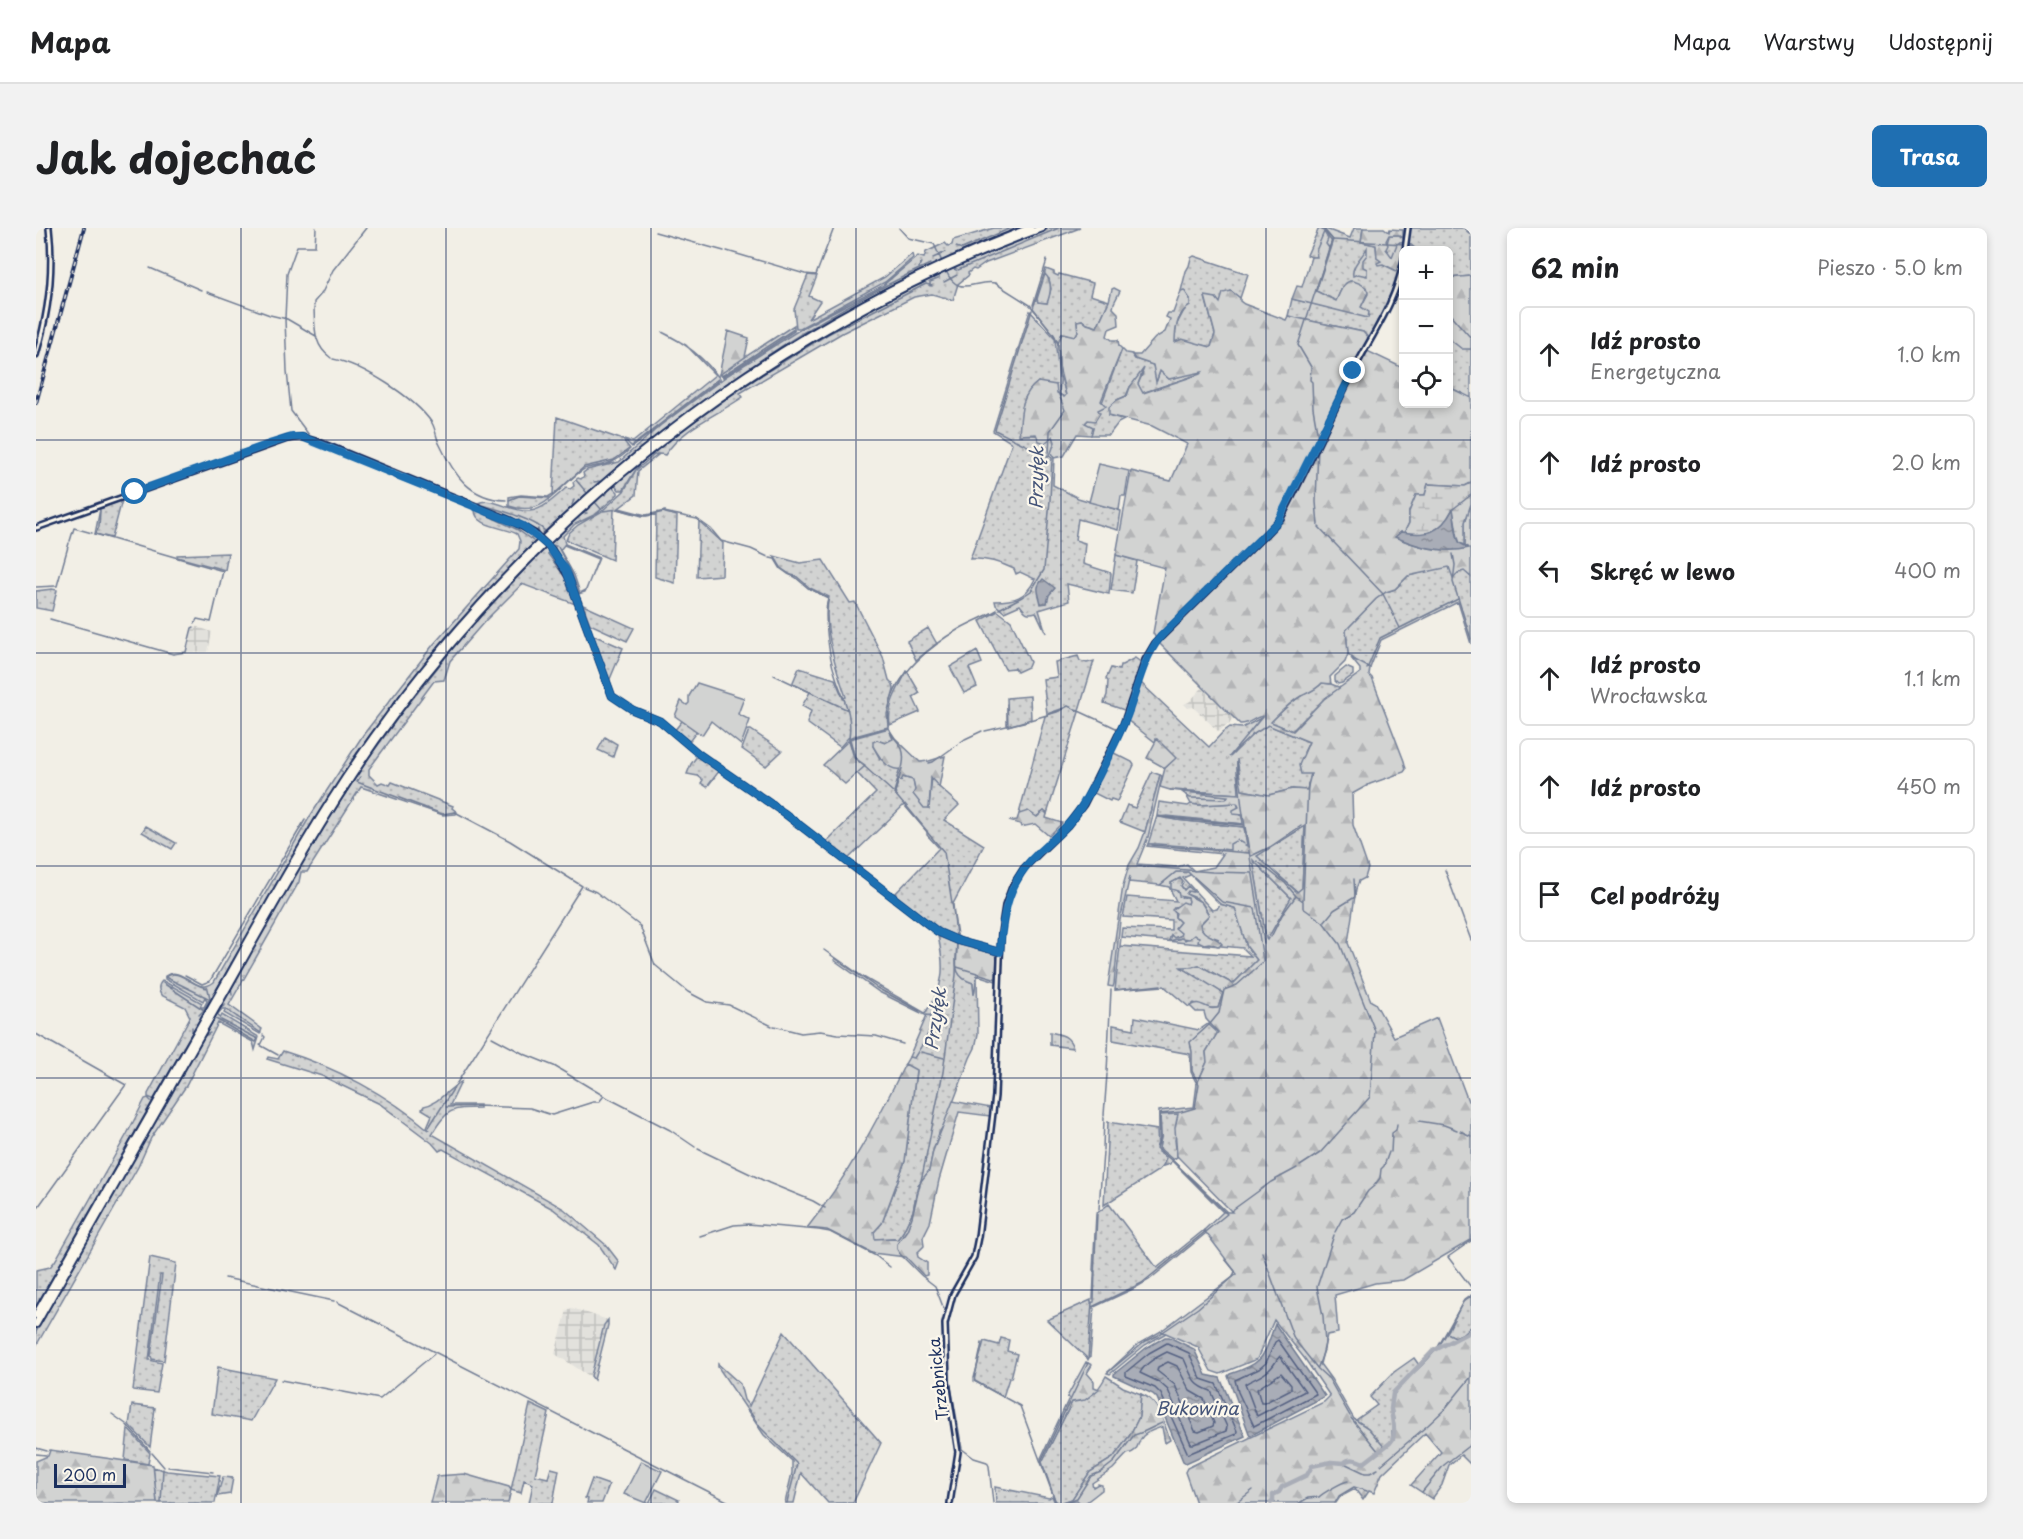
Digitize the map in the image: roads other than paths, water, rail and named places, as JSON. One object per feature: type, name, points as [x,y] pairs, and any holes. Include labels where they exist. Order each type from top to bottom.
[{"type":"highway","points":[[950,264],[1030,228]]},
{"type":"highway","points":[[36,1315],[310,833],[373,738],[417,679],[457,630],[514,568],[611,477],[669,430],[739,379],[853,310],[938,269],[1042,228]]},
{"type":"highway","points":[[36,1324],[319,828],[377,739],[450,645],[503,585],[557,531],[620,475],[678,428],[800,345],[938,269]]},
{"type":"street","points":[[36,355],[43,328],[50,276],[49,228]]},
{"type":"street","points":[[1406,246],[1408,228]]},
{"type":"street","name":"Trzebnicka","points":[[950,1503],[958,1452],[946,1372],[944,1330],[955,1291],[976,1251],[993,1115],[1004,910],[1016,880],[1033,858],[1064,830],[1083,804],[1118,736],[1130,708],[1145,660],[1155,643],[1282,516],[1350,378],[1371,342],[1399,281]]},
{"type":"street","points":[[36,528],[240,454],[299,436],[319,442],[517,524],[534,533],[552,550],[568,576],[612,696],[633,710],[660,721],[699,754],[784,813],[938,932],[1000,952]]},
{"type":"water","points":[[1453,509],[1458,540],[1469,548],[1451,550],[1432,548],[1395,537],[1401,532],[1418,534],[1432,531],[1443,524]]},
{"type":"water","points":[[1043,579],[1055,588],[1049,595],[1047,603],[1041,604],[1038,588]]},
{"type":"water","name":"Bukowina","points":[[1275,1324],[1325,1396],[1250,1436],[1228,1376],[1250,1366],[1261,1357]]},
{"type":"water","name":"Bukowina","points":[[1165,1337],[1194,1349],[1206,1375],[1220,1378],[1245,1436],[1186,1463],[1183,1461],[1157,1398],[1114,1376],[1146,1348]]},
{"type":"waterway","points":[[309,435],[291,411],[285,319],[287,274],[297,246],[315,246],[316,228]]},
{"type":"waterway","points":[[314,306],[314,302],[322,293],[333,270],[366,228]]},
{"type":"waterway","points":[[727,251],[805,274],[816,275],[834,228]]},
{"type":"waterway","name":"Przyłęk","points":[[899,228],[908,238],[934,244],[943,264]]},
{"type":"waterway","points":[[956,247],[962,249],[1011,228]]},
{"type":"waterway","points":[[958,270],[1059,228]]},
{"type":"waterway","points":[[1322,228],[1332,239]]},
{"type":"waterway","points":[[1464,228],[1471,234]]},
{"type":"waterway","points":[[655,232],[724,251]]},
{"type":"waterway","points":[[1318,437],[1310,380],[1311,367],[1298,345],[1332,240]]},
{"type":"waterway","points":[[1333,240],[1404,244]]},
{"type":"waterway","name":"Przyłęk","points":[[933,258],[946,252]]},
{"type":"waterway","points":[[1033,305],[1047,260]]},
{"type":"waterway","points":[[919,268],[922,263]]},
{"type":"waterway","points":[[594,482],[601,481],[678,419],[758,362],[842,309],[930,264]]},
{"type":"waterway","points":[[150,268],[201,290]]},
{"type":"waterway","name":"Przyłęk","points":[[946,271],[956,284],[962,286],[995,283],[1030,305],[1052,332]]},
{"type":"waterway","name":"Przyłęk","points":[[944,282],[957,275]]},
{"type":"waterway","points":[[930,286],[930,282],[938,279]]},
{"type":"waterway","points":[[736,391],[828,334],[926,284],[932,286]]},
{"type":"waterway","points":[[207,292],[287,319],[316,336]]},
{"type":"waterway","points":[[314,308],[318,342],[331,358]]},
{"type":"waterway","points":[[1032,310],[995,430],[1048,456]]},
{"type":"waterway","points":[[1453,318],[1471,338]]},
{"type":"waterway","points":[[722,376],[794,329]]},
{"type":"waterway","name":"Przyłęk","points":[[999,609],[1031,591],[1044,570],[1052,458],[1049,456],[1050,431],[1065,410],[1059,395],[1058,343],[1053,333]]},
{"type":"waterway","points":[[333,359],[359,368],[401,393],[432,423],[445,456],[465,483],[482,495],[506,500]]},
{"type":"waterway","points":[[632,446],[718,379]]},
{"type":"waterway","points":[[663,444],[688,425]]},
{"type":"waterway","points":[[321,446],[472,507]]},
{"type":"waterway","points":[[1318,446],[1316,502],[1318,525]]},
{"type":"waterway","points":[[509,500],[519,496],[550,498],[584,467],[614,460],[629,449]]},
{"type":"waterway","points":[[576,480],[587,493]]},
{"type":"waterway","points":[[589,491],[598,481]]},
{"type":"waterway","points":[[606,495],[609,489]]},
{"type":"waterway","points":[[597,500],[603,494]]},
{"type":"waterway","points":[[542,534],[585,495]]},
{"type":"waterway","points":[[1453,509],[1471,495]]},
{"type":"waterway","points":[[572,505],[574,500]]},
{"type":"waterway","points":[[595,502],[601,509]]},
{"type":"waterway","points":[[571,523],[593,503]]},
{"type":"waterway","points":[[102,508],[109,504]]},
{"type":"waterway","points":[[479,504],[524,519],[545,531]]},
{"type":"waterway","points":[[91,512],[96,508]]},
{"type":"waterway","points":[[603,511],[618,509],[646,516],[664,512],[697,519],[711,529],[721,541],[751,549],[768,557]]},
{"type":"waterway","points":[[477,510],[518,530],[533,541]]},
{"type":"waterway","points":[[96,533],[99,527],[100,511]]},
{"type":"waterway","points":[[76,516],[86,512]]},
{"type":"waterway","points":[[582,514],[587,513]]},
{"type":"waterway","points":[[1319,527],[1383,594],[1400,628]]},
{"type":"waterway","points":[[70,541],[74,528],[92,533]]},
{"type":"waterway","points":[[95,534],[223,571],[211,622],[197,619],[195,623]]},
{"type":"waterway","points":[[352,760],[446,637],[536,541]]},
{"type":"waterway","points":[[57,586],[69,543]]},
{"type":"waterway","points":[[558,547],[579,594]]},
{"type":"waterway","points":[[477,620],[544,549]]},
{"type":"waterway","points":[[548,554],[565,577],[578,608]]},
{"type":"waterway","points":[[1453,554],[1455,565],[1453,582],[1471,639]]},
{"type":"waterway","points":[[770,558],[775,559],[781,569],[808,588],[828,598],[826,625],[829,647],[835,674],[848,712],[849,738]]},
{"type":"waterway","points":[[36,587],[56,586]]},
{"type":"waterway","points":[[580,598],[582,603]]},
{"type":"waterway","points":[[1367,669],[1380,638],[1458,599]]},
{"type":"waterway","name":"Przyłęk","points":[[889,726],[888,712],[893,696],[906,673],[916,662],[937,643],[964,626],[997,610]]},
{"type":"waterway","points":[[50,619],[173,654],[186,652],[194,627]]},
{"type":"waterway","points":[[355,777],[402,712],[469,628]]},
{"type":"waterway","points":[[774,675],[848,710]]},
{"type":"waterway","points":[[1007,704],[1007,725]]},
{"type":"waterway","points":[[1030,720],[1057,712],[1068,706],[1096,719]]},
{"type":"waterway","points":[[1097,719],[1118,729]]},
{"type":"waterway","points":[[985,731],[1028,721]]},
{"type":"waterway","name":"Przyłęk","points":[[889,728],[901,746],[903,754],[903,765],[895,792]]},
{"type":"waterway","points":[[929,763],[965,739],[982,731]]},
{"type":"waterway","name":"Przyłęk","points":[[849,739],[855,758],[894,793],[944,852],[957,935],[956,975],[943,1072],[923,1172],[912,1217],[907,1230],[897,1244],[897,1249],[922,1276],[935,1286],[945,1312]]},
{"type":"waterway","points":[[1237,763],[1264,943]]},
{"type":"waterway","points":[[340,770],[344,773]]},
{"type":"waterway","points":[[212,997],[343,776]]},
{"type":"waterway","points":[[360,777],[357,782],[442,814],[455,812],[510,841],[582,886],[429,1127]]},
{"type":"waterway","points":[[220,1006],[305,857],[352,782]]},
{"type":"waterway","points":[[1303,900],[1308,783]]},
{"type":"waterway","points":[[775,810],[851,868]]},
{"type":"waterway","points":[[1158,817],[1244,825]]},
{"type":"waterway","points":[[185,975],[202,984],[210,981],[305,820]]},
{"type":"waterway","points":[[1251,856],[1270,847],[1301,826]]},
{"type":"waterway","points":[[1152,845],[1249,853]]},
{"type":"waterway","points":[[1257,861],[1285,883],[1296,896],[1282,915],[1271,937]]},
{"type":"waterway","points":[[1137,866],[1252,873]]},
{"type":"waterway","points":[[854,870],[942,937],[995,954],[997,956],[997,979],[957,967]]},
{"type":"waterway","points":[[1445,870],[1471,940]]},
{"type":"waterway","points":[[1194,877],[1222,902],[1255,908],[1263,960],[1237,985],[1224,990],[1219,1013],[1210,1024]]},
{"type":"waterway","points":[[1324,922],[1334,910],[1355,897],[1354,879]]},
{"type":"waterway","points":[[584,887],[596,892],[640,926],[655,965],[688,992],[707,1002],[729,1005],[772,1026]]},
{"type":"waterway","points":[[1296,896],[1303,901],[1303,908],[1323,922],[1340,944],[1375,1031],[1370,1097],[1349,1120]]},
{"type":"waterway","points":[[958,937],[994,949]]},
{"type":"waterway","points":[[824,950],[877,988],[920,1011]]},
{"type":"waterway","points":[[208,988],[175,974],[165,977],[210,999]]},
{"type":"waterway","points":[[163,983],[204,1010],[199,1015]]},
{"type":"waterway","points":[[1115,990],[1161,985]]},
{"type":"waterway","points":[[231,987],[232,995]]},
{"type":"waterway","points":[[204,1009],[210,998],[208,989]]},
{"type":"waterway","points":[[1107,1072],[1111,990]]},
{"type":"waterway","points":[[36,1332],[214,1018],[225,1005]]},
{"type":"waterway","points":[[227,1010],[261,1033]]},
{"type":"waterway","points":[[193,1031],[202,1016]]},
{"type":"waterway","points":[[214,1018],[256,1042],[258,1039],[221,1020]]},
{"type":"waterway","points":[[1171,1160],[1157,1148],[1160,1139],[1159,1114],[1195,1108],[1199,1084],[1192,1071],[1190,1042],[1209,1025]]},
{"type":"waterway","points":[[774,1026],[801,1033],[820,1031],[876,1036],[903,1044]]},
{"type":"waterway","points":[[36,1306],[192,1032],[192,1027]]},
{"type":"waterway","points":[[204,1036],[210,1033]]},
{"type":"waterway","points":[[36,1034],[126,1085]]},
{"type":"waterway","points":[[261,1045],[265,1037],[263,1035]]},
{"type":"waterway","points":[[492,1037],[524,1054],[554,1066],[604,1096],[670,1130],[695,1147]]},
{"type":"waterway","points":[[260,1045],[278,1055]]},
{"type":"waterway","points":[[921,1052],[944,1058]]},
{"type":"waterway","points":[[1104,1115],[1107,1074]]},
{"type":"waterway","points":[[36,1210],[125,1086]]},
{"type":"waterway","points":[[447,1107],[530,1108],[552,1115],[599,1102],[603,1097]]},
{"type":"waterway","points":[[1103,1150],[1104,1117]]},
{"type":"waterway","points":[[1419,1121],[1444,1125],[1457,1130]]},
{"type":"waterway","points":[[1300,1166],[1320,1153],[1347,1123]]},
{"type":"waterway","points":[[1391,1152],[1392,1133],[1396,1130],[1397,1124]]},
{"type":"waterway","points":[[1460,1131],[1471,1136]]},
{"type":"waterway","points":[[698,1149],[825,1208]]},
{"type":"waterway","points":[[1099,1209],[1103,1152]]},
{"type":"waterway","points":[[1335,1232],[1342,1219],[1354,1212],[1380,1178],[1381,1169],[1389,1152]]},
{"type":"waterway","points":[[1092,1307],[1142,1283],[1227,1214],[1173,1161]]},
{"type":"waterway","points":[[1231,1211],[1271,1182],[1297,1168]]},
{"type":"waterway","points":[[1093,1299],[1097,1214]]},
{"type":"waterway","points":[[700,1236],[734,1225],[748,1224],[819,1230],[830,1232],[876,1256],[890,1267]]},
{"type":"waterway","points":[[1318,1367],[1325,1342],[1317,1287],[1334,1235]]},
{"type":"waterway","points":[[1471,1241],[1448,1257],[1471,1287]]},
{"type":"waterway","points":[[1262,1252],[1294,1339],[1329,1379],[1350,1416]]},
{"type":"waterway","points":[[1108,1372],[1146,1341],[1198,1308],[1233,1277],[1235,1271],[1225,1259]]},
{"type":"waterway","points":[[225,1278],[334,1301]]},
{"type":"waterway","points":[[1438,1347],[1464,1300],[1471,1295]]},
{"type":"waterway","points":[[337,1302],[581,1427]]},
{"type":"waterway","points":[[1088,1360],[1092,1302]]},
{"type":"waterway","name":"Przyłęk","points":[[949,1314],[947,1327],[950,1381],[962,1449],[974,1458],[987,1462],[993,1503]]},
{"type":"waterway","points":[[1271,1503],[1273,1495],[1282,1487],[1307,1475],[1312,1466],[1331,1462],[1344,1463],[1351,1460],[1364,1463],[1390,1443],[1394,1431],[1391,1409],[1393,1393],[1433,1351],[1471,1331]]},
{"type":"waterway","points":[[982,1343],[974,1381],[1020,1406],[1056,1503]]},
{"type":"waterway","points":[[281,1380],[380,1399],[434,1354]]},
{"type":"waterway","points":[[1042,1459],[1088,1363]]},
{"type":"waterway","points":[[1381,1465],[1444,1410],[1471,1377]]},
{"type":"waterway","points":[[748,1409],[760,1427],[797,1464],[787,1503]]},
{"type":"waterway","points":[[112,1414],[126,1424],[150,1451]]},
{"type":"waterway","points":[[1351,1418],[1379,1452]]},
{"type":"waterway","points":[[1064,1503],[1077,1498],[1091,1476],[1114,1462],[1134,1435],[1162,1423]]},
{"type":"waterway","points":[[583,1428],[731,1503]]},
{"type":"waterway","points":[[1422,1492],[1444,1465],[1471,1444]]},
{"type":"waterway","points":[[36,1448],[47,1451]]},
{"type":"waterway","points":[[152,1453],[164,1467]]},
{"type":"waterway","points":[[36,1454],[46,1455]]},
{"type":"waterway","points":[[1344,1463],[1365,1473],[1378,1469]]},
{"type":"waterway","points":[[168,1467],[213,1472]]},
{"type":"waterway","points":[[161,1503],[163,1469]]},
{"type":"waterway","points":[[1299,1503],[1308,1498],[1319,1497],[1348,1481]]},
{"type":"waterway","points":[[1335,1503],[1339,1496],[1354,1487],[1367,1491]]},
{"type":"waterway","points":[[1236,1503],[1253,1490]]},
{"type":"railway","points":[[36,403],[84,228]]}]
